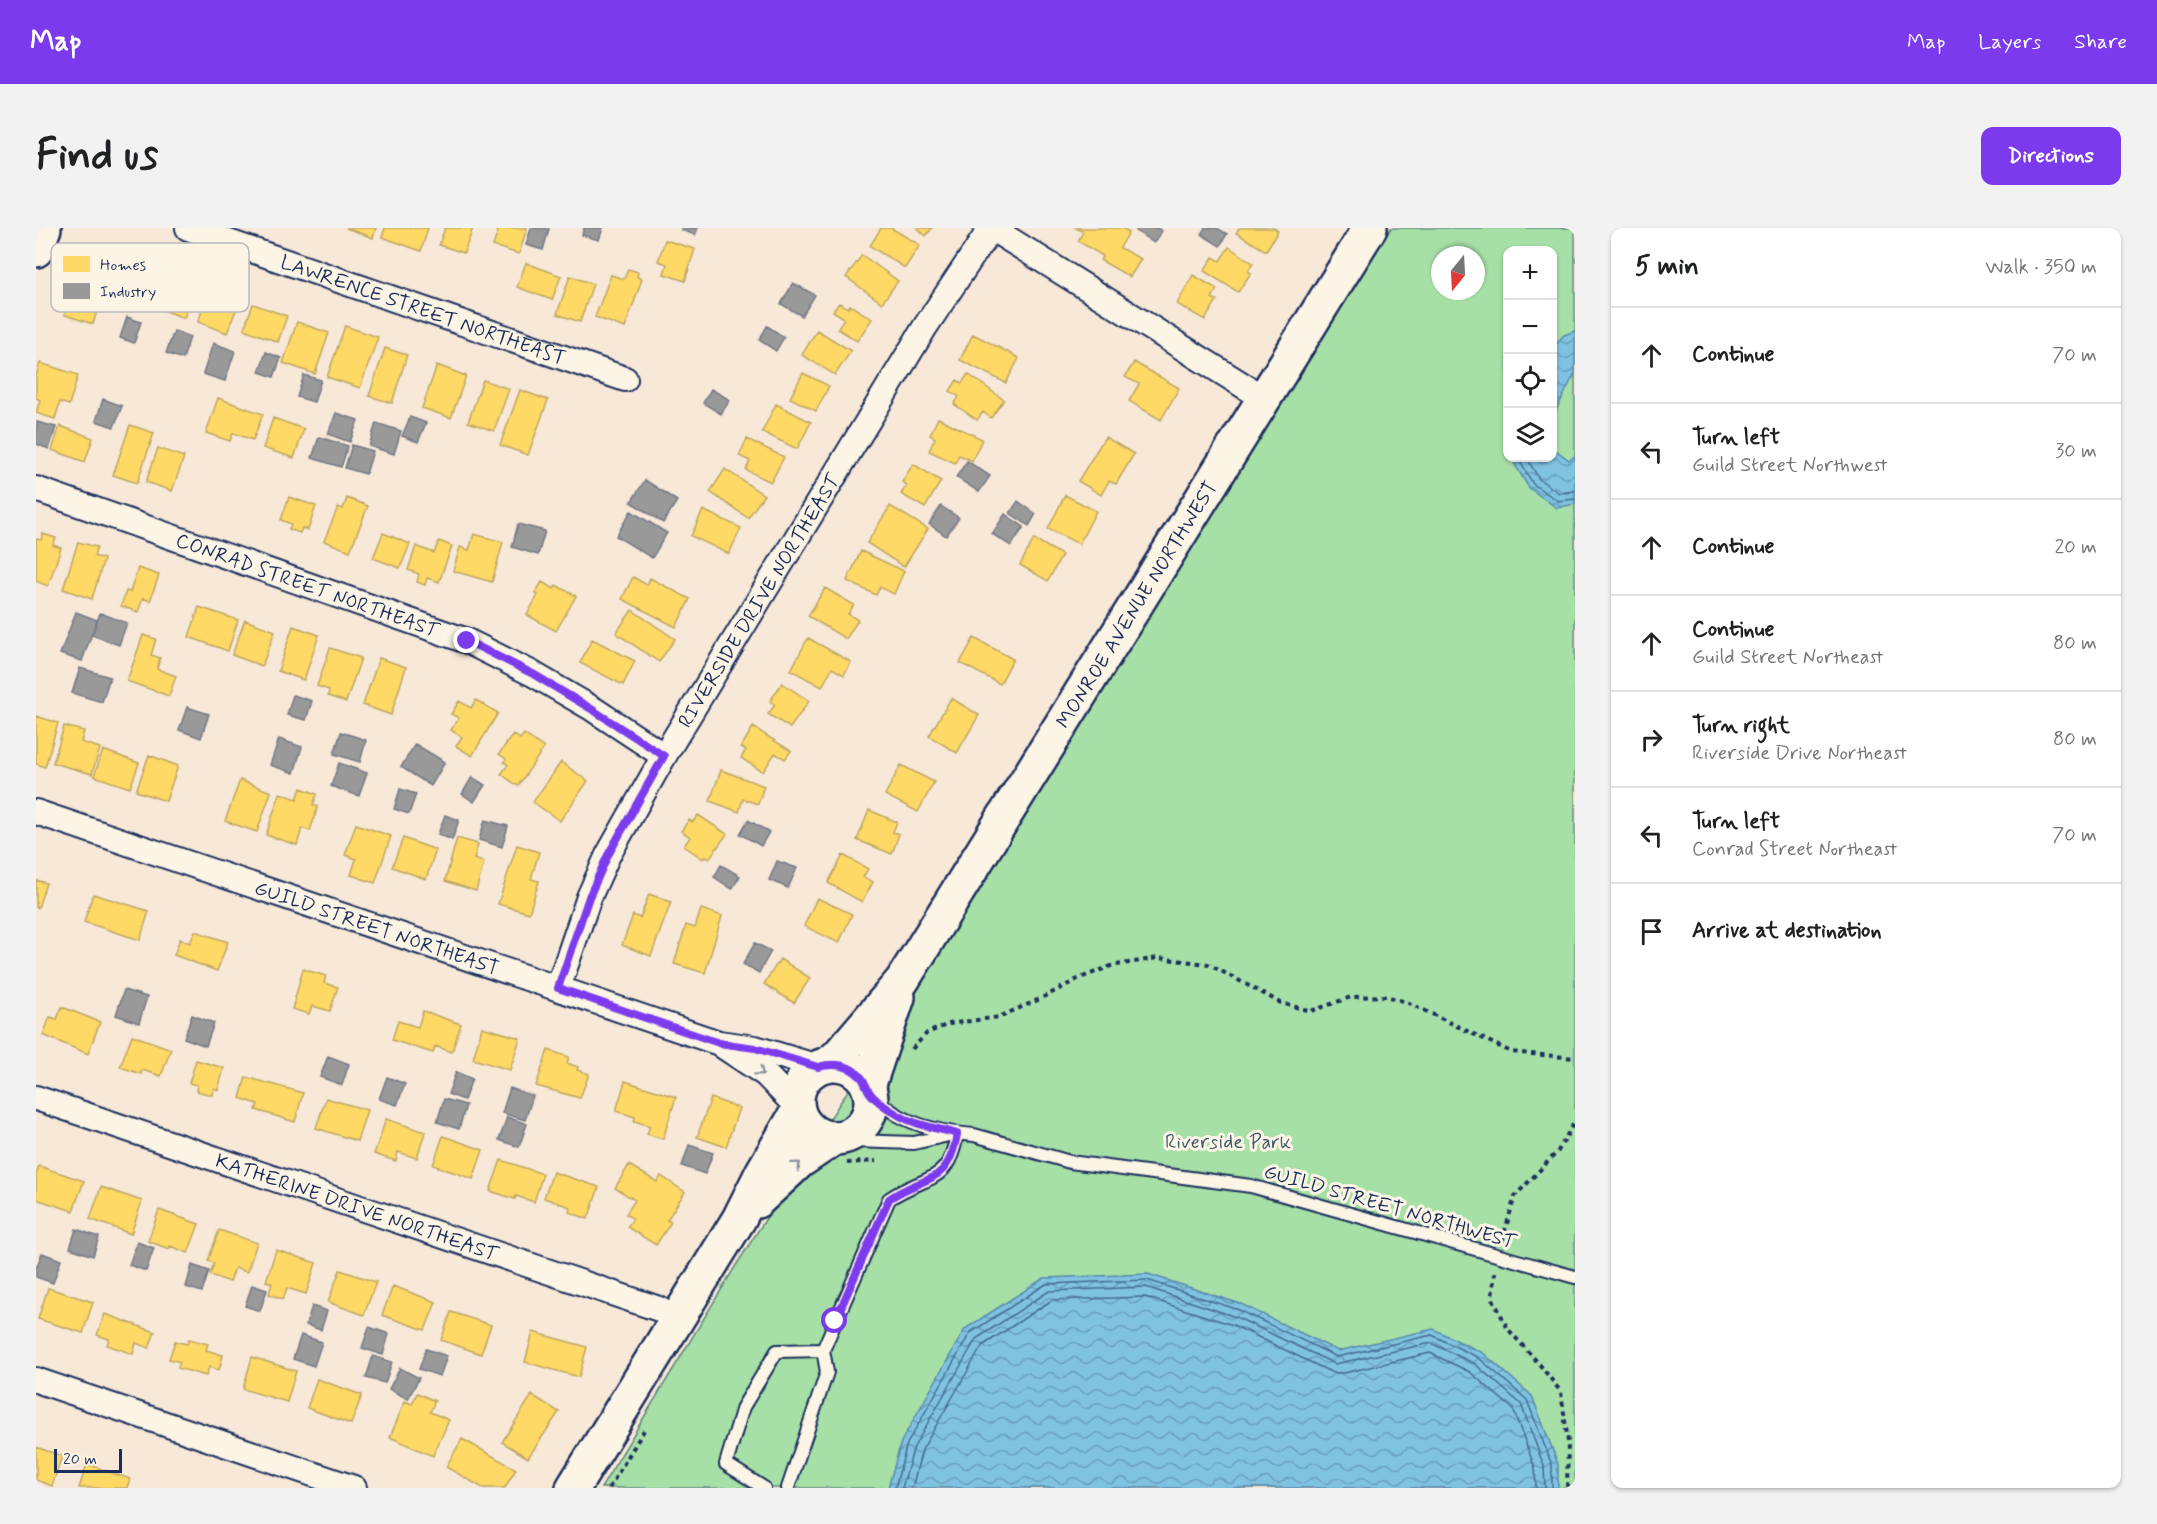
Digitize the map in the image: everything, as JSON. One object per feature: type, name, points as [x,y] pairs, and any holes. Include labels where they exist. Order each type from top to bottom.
[{"type":"main road","points":[[36,250],[44,228]]},
{"type":"main road","name":"MONROE AVENUE NORTHWEST","points":[[823,1066],[838,1056],[902,981],[1370,228]]},
{"type":"main road","name":"MONROE AVENUE NORTHWEST","points":[[869,1090],[902,981]]},
{"type":"main road","points":[[739,1219],[800,1161],[840,1146],[868,1115],[871,1104],[869,1090],[861,1077],[852,1069],[840,1065],[823,1066],[808,1074],[801,1084],[797,1095],[798,1109],[806,1126],[840,1146]]},
{"type":"main road","points":[[573,1488],[739,1219],[798,1109]]},
{"type":"street","name":"LAWRENCE STREET NORTHEAST","points":[[188,228],[231,243]]},
{"type":"street","points":[[991,228],[1264,399]]},
{"type":"street","name":"RIVERSIDE DRIVE NORTHEAST","points":[[558,988],[589,897],[608,855],[664,756],[925,327],[991,228]]},
{"type":"street","name":"LAWRENCE STREET NORTHEAST","points":[[249,249],[625,379]]},
{"type":"street","name":"CONRAD STREET NORTHEAST","points":[[36,489],[467,641],[543,680],[664,756]]},
{"type":"street","name":"GUILD STREET NORTHEAST","points":[[36,812],[719,1043],[755,1048],[823,1066]]},
{"type":"street","name":"GUILD STREET NORTHEAST","points":[[719,1043],[765,1074],[798,1109]]},
{"type":"street","name":"KATHERINE DRIVE NORTHEAST","points":[[36,1098],[648,1305],[677,1320]]},
{"type":"street","points":[[36,1380],[354,1488]]},
{"type":"lane","name":"GUILD STREET NORTHWEST","points":[[869,1090],[896,1114],[920,1124],[957,1134],[974,1135],[1070,1162],[1251,1186],[1575,1277]]},
{"type":"lane","name":"GUILD STREET NORTHWEST","points":[[840,1146],[853,1141],[914,1143],[957,1134]]},
{"type":"lane","points":[[788,1488],[827,1372],[823,1350],[889,1199],[943,1172],[955,1148],[957,1134]]},
{"type":"lane","points":[[764,1488],[726,1464],[743,1407],[777,1351],[823,1350]]},
{"type":"path","points":[[919,1040],[927,1033],[949,1024],[999,1017],[1078,979],[1111,966],[1158,958],[1208,964],[1281,1003],[1311,1011],[1351,997],[1386,996],[1409,1003],[1511,1052],[1575,1058]]},
{"type":"path","points":[[1567,1488],[1568,1442],[1562,1392],[1508,1329],[1492,1297],[1498,1256],[1515,1196],[1558,1151],[1575,1121]]},
{"type":"path","points":[[840,1146],[881,1160]]},
{"type":"green space","name":"Riverside Park","points":[[1391,228],[1575,228],[1575,1488],[601,1488],[735,1267],[909,995]]},
{"type":"water","points":[[1575,331],[1575,373],[1557,408],[1557,343],[1564,335]]},
{"type":"water","points":[[1557,451],[1569,460],[1575,456],[1575,504],[1557,508],[1529,488],[1513,462],[1557,462]]},
{"type":"water","points":[[1148,1274],[1241,1304],[1338,1351],[1433,1329],[1483,1353],[1532,1396],[1558,1464],[1558,1488],[888,1488],[901,1442],[965,1329],[1044,1278]]},
{"type":"building: Homes","points":[[346,228],[376,228],[373,238]]},
{"type":"building: Homes","points":[[385,228],[428,228],[421,251],[382,237]]},
{"type":"building: Homes","points":[[445,228],[473,228],[464,253],[439,245]]},
{"type":"building: Homes","points":[[499,228],[527,228],[519,254],[493,246]]},
{"type":"building: Homes","points":[[881,228],[891,228],[920,245],[905,268],[870,246]]},
{"type":"building: Homes","points":[[917,228],[932,228],[926,236]]},
{"type":"building: Homes","points":[[1076,228],[1122,228],[1129,232],[1120,248],[1141,259],[1130,277],[1100,260],[1103,256],[1078,241],[1083,232]]},
{"type":"building: Homes","points":[[1239,228],[1274,228],[1278,231],[1266,251],[1236,233]]},
{"type":"building: Homes","points":[[665,240],[695,249],[685,281],[664,274],[667,264],[658,261]]},
{"type":"building: Homes","points":[[1229,247],[1253,263],[1248,271],[1251,273],[1238,292],[1204,271],[1213,257],[1220,261]]},
{"type":"building: Homes","points":[[862,255],[898,281],[882,303],[846,277]]},
{"type":"building: Homes","points":[[526,263],[561,276],[552,300],[517,287]]},
{"type":"building: Homes","points":[[628,269],[638,272],[637,277],[642,279],[625,328],[595,317],[611,275],[624,279]]},
{"type":"building: Homes","points":[[1193,275],[1217,289],[1212,298],[1217,300],[1205,320],[1177,304]]},
{"type":"building: Homes","points":[[570,276],[593,284],[580,322],[557,314]]},
{"type":"building: Homes","points":[[839,303],[848,308],[850,305],[872,319],[857,341],[838,329],[844,318],[833,311]]},
{"type":"building: Homes","points":[[253,304],[287,316],[278,342],[244,329]]},
{"type":"building: Homes","points":[[66,312],[97,312],[93,324],[65,315]]},
{"type":"building: Homes","points":[[168,312],[186,312],[184,318]]},
{"type":"building: Homes","points":[[202,312],[235,312],[227,333],[198,322]]},
{"type":"building: Homes","points":[[297,322],[329,333],[315,374],[283,363]]},
{"type":"building: Homes","points":[[345,326],[378,337],[360,388],[327,377]]},
{"type":"building: Homes","points":[[817,330],[851,351],[835,375],[802,355]]},
{"type":"building: Homes","points":[[973,334],[1019,358],[1006,383],[960,360]]},
{"type":"building: Homes","points":[[385,348],[407,355],[392,403],[369,396]]},
{"type":"building: Homes","points":[[1134,362],[1179,388],[1161,420],[1129,401],[1139,384],[1125,377]]},
{"type":"building: Homes","points":[[40,363],[78,375],[69,405],[60,402],[55,419],[36,413],[40,400],[36,398],[36,376]]},
{"type":"building: Homes","points":[[437,365],[466,376],[451,418],[422,408]]},
{"type":"building: Homes","points":[[803,373],[829,386],[816,411],[790,398]]},
{"type":"building: Homes","points":[[968,374],[1004,400],[991,418],[983,412],[977,420],[954,404],[959,397],[950,391],[957,380],[962,383]]},
{"type":"building: Homes","points":[[483,380],[509,389],[494,431],[468,422]]},
{"type":"building: Homes","points":[[520,390],[548,400],[528,455],[500,445]]},
{"type":"building: Homes","points":[[218,398],[263,414],[253,440],[233,433],[230,441],[206,433]]},
{"type":"building: Homes","points":[[776,404],[811,422],[797,449],[762,432]]},
{"type":"building: Homes","points":[[273,418],[304,429],[294,458],[263,448]]},
{"type":"building: Homes","points":[[938,418],[982,439],[972,461],[959,455],[955,463],[929,451],[935,438],[930,435]]},
{"type":"building: Homes","points":[[130,425],[154,433],[137,483],[113,475]]},
{"type":"building: Homes","points":[[60,426],[93,438],[85,462],[52,450]]},
{"type":"building: Homes","points":[[1105,437],[1134,454],[1116,484],[1109,481],[1101,495],[1078,481]]},
{"type":"building: Homes","points":[[747,439],[784,457],[771,482],[746,470],[750,461],[739,456]]},
{"type":"building: Homes","points":[[158,448],[184,457],[172,491],[146,482]]},
{"type":"building: Homes","points":[[913,464],[941,481],[925,508],[901,494],[907,485],[902,482]]},
{"type":"building: Homes","points":[[725,469],[764,495],[748,518],[710,492]]},
{"type":"building: Homes","points":[[1065,495],[1096,511],[1079,544],[1048,529]]},
{"type":"building: Homes","points":[[289,497],[316,506],[308,530],[302,528],[300,533],[289,529],[291,524],[281,520]]},
{"type":"building: Homes","points":[[347,498],[368,506],[350,551],[324,541],[338,507],[343,509]]},
{"type":"building: Homes","points":[[890,506],[928,529],[904,567],[867,543]]},
{"type":"building: Homes","points":[[703,510],[741,528],[729,554],[691,536]]},
{"type":"building: Homes","points":[[383,533],[410,544],[400,568],[373,558]]},
{"type":"building: Homes","points":[[43,534],[56,538],[53,545],[61,548],[48,586],[36,581],[36,539],[41,540]]},
{"type":"building: Homes","points":[[474,534],[503,542],[492,582],[453,571],[460,547],[469,550]]},
{"type":"building: Homes","points":[[1034,539],[1062,555],[1048,581],[1020,565]]},
{"type":"building: Homes","points":[[439,541],[452,546],[439,582],[427,578],[425,585],[417,582],[419,574],[408,570],[416,546],[434,553]]},
{"type":"building: Homes","points":[[78,542],[97,547],[94,556],[104,559],[92,599],[63,589]]},
{"type":"building: Homes","points":[[861,551],[904,571],[894,594],[880,587],[876,595],[847,581]]},
{"type":"building: Homes","points":[[138,568],[159,575],[150,601],[143,598],[138,612],[121,606],[126,591],[130,592]]},
{"type":"building: Homes","points":[[633,577],[647,585],[650,578],[690,599],[676,627],[622,599]]},
{"type":"building: Homes","points":[[542,582],[554,589],[556,585],[576,596],[556,631],[527,615],[538,595],[535,593]]},
{"type":"building: Homes","points":[[825,588],[854,605],[848,614],[858,620],[846,639],[808,616]]},
{"type":"building: Homes","points":[[199,607],[238,620],[228,651],[189,637]]},
{"type":"building: Homes","points":[[632,610],[675,639],[659,662],[616,633]]},
{"type":"building: Homes","points":[[245,620],[275,631],[262,666],[232,655]]},
{"type":"building: Homes","points":[[293,626],[319,635],[304,680],[278,671]]},
{"type":"building: Homes","points":[[143,635],[156,639],[151,655],[160,658],[157,669],[176,676],[169,696],[127,681]]},
{"type":"building: Homes","points":[[808,638],[851,662],[844,675],[832,668],[822,687],[791,670]]},
{"type":"building: Homes","points":[[974,638],[1013,659],[1000,684],[960,663]]},
{"type":"building: Homes","points":[[592,639],[635,661],[623,685],[580,663]]},
{"type":"building: Homes","points":[[330,648],[361,658],[346,702],[328,696],[329,690],[317,686]]},
{"type":"building: Homes","points":[[379,658],[406,667],[391,715],[363,705]]},
{"type":"building: Homes","points":[[782,683],[809,701],[790,728],[768,714],[775,705],[770,701]]},
{"type":"building: Homes","points":[[951,698],[979,715],[957,753],[929,736]]},
{"type":"building: Homes","points":[[476,700],[498,713],[472,756],[456,746],[462,737],[451,730],[459,718],[451,714],[459,701],[471,708]]},
{"type":"building: Homes","points":[[36,716],[58,723],[45,767],[36,764]]},
{"type":"building: Homes","points":[[64,726],[84,731],[81,742],[100,748],[92,774],[53,763]]},
{"type":"building: Homes","points":[[753,727],[791,751],[785,759],[775,753],[763,772],[741,758],[746,750],[741,747]]},
{"type":"building: Homes","points":[[513,734],[520,739],[524,734],[544,748],[518,786],[501,774],[508,765],[504,762],[506,759],[499,754]]},
{"type":"building: Homes","points":[[103,750],[139,763],[130,788],[94,776]]},
{"type":"building: Homes","points":[[149,755],[178,766],[166,801],[136,791]]},
{"type":"building: Homes","points":[[561,762],[588,781],[560,821],[533,802]]},
{"type":"building: Homes","points":[[901,765],[934,782],[918,812],[885,795]]},
{"type":"building: Homes","points":[[721,770],[764,786],[758,804],[743,799],[739,812],[710,801]]},
{"type":"building: Homes","points":[[240,780],[271,792],[257,832],[225,821]]},
{"type":"building: Homes","points":[[301,788],[317,794],[313,805],[318,806],[310,831],[302,828],[297,845],[266,835],[280,793],[297,799]]},
{"type":"building: Homes","points":[[869,810],[897,822],[893,832],[899,834],[892,854],[857,840]]},
{"type":"building: Homes","points":[[698,815],[727,834],[709,859],[705,856],[703,859],[684,846],[690,837],[681,831],[689,820],[693,822]]},
{"type":"building: Homes","points":[[356,824],[391,836],[375,883],[351,875],[356,859],[345,855]]},
{"type":"building: Homes","points":[[403,838],[436,850],[426,879],[392,867]]},
{"type":"building: Homes","points":[[457,838],[478,844],[474,859],[484,862],[476,891],[445,881]]},
{"type":"building: Homes","points":[[517,845],[539,852],[531,879],[539,881],[529,913],[498,904]]},
{"type":"building: Homes","points":[[843,855],[868,869],[863,877],[873,882],[862,902],[828,883]]},
{"type":"building: Homes","points":[[36,880],[46,883],[38,908],[36,907]]},
{"type":"building: Homes","points":[[93,894],[149,911],[140,940],[84,922]]},
{"type":"building: Homes","points":[[649,894],[671,902],[651,956],[622,945],[633,915],[640,918]]},
{"type":"building: Homes","points":[[817,898],[852,914],[839,943],[804,926]]},
{"type":"building: Homes","points":[[701,909],[722,916],[705,973],[674,964],[686,925],[695,928]]},
{"type":"building: Homes","points":[[195,931],[228,942],[217,971],[174,955],[180,939],[190,943]]},
{"type":"building: Homes","points":[[780,959],[810,978],[794,1003],[764,984]]},
{"type":"building: Homes","points":[[303,969],[326,976],[324,983],[338,987],[330,1011],[312,1006],[309,1014],[292,1009]]},
{"type":"building: Homes","points":[[62,1007],[100,1022],[88,1054],[43,1035],[50,1017],[57,1019]]},
{"type":"building: Homes","points":[[423,1011],[461,1024],[452,1052],[435,1046],[433,1053],[392,1040],[398,1021],[418,1027]]},
{"type":"building: Homes","points":[[482,1027],[520,1038],[510,1070],[473,1059]]},
{"type":"building: Homes","points":[[132,1035],[171,1049],[161,1076],[142,1070],[141,1074],[120,1067]]},
{"type":"building: Homes","points":[[548,1050],[569,1057],[567,1063],[589,1074],[580,1098],[536,1086]]},
{"type":"building: Homes","points":[[196,1060],[224,1068],[218,1090],[214,1088],[212,1095],[196,1091],[197,1085],[189,1083]]},
{"type":"building: Homes","points":[[246,1077],[303,1093],[295,1122],[256,1110],[258,1104],[240,1098]]},
{"type":"building: Homes","points":[[625,1081],[676,1097],[663,1139],[647,1134],[650,1126],[634,1121],[635,1117],[616,1111]]},
{"type":"building: Homes","points":[[326,1098],[367,1110],[357,1141],[316,1128]]},
{"type":"building: Homes","points":[[711,1098],[739,1108],[726,1147],[697,1137]]},
{"type":"building: Homes","points":[[386,1119],[425,1132],[417,1158],[398,1152],[396,1161],[374,1154]]},
{"type":"building: Homes","points":[[443,1136],[483,1150],[473,1179],[433,1165]]},
{"type":"building: Homes","points":[[501,1160],[543,1174],[534,1202],[490,1191]]},
{"type":"building: Homes","points":[[629,1165],[657,1182],[661,1176],[685,1192],[667,1220],[671,1222],[656,1245],[627,1227],[633,1219],[626,1214],[635,1200],[615,1188]]},
{"type":"building: Homes","points":[[39,1166],[84,1181],[73,1211],[36,1199],[36,1175]]},
{"type":"building: Homes","points":[[553,1172],[599,1187],[588,1219],[569,1212],[570,1207],[544,1198]]},
{"type":"building: Homes","points":[[101,1187],[142,1201],[131,1234],[90,1219]]},
{"type":"building: Homes","points":[[159,1210],[199,1224],[188,1253],[148,1241]]},
{"type":"building: Homes","points":[[219,1230],[257,1243],[247,1272],[235,1268],[230,1282],[210,1275],[214,1263],[208,1261]]},
{"type":"building: Homes","points":[[276,1250],[316,1263],[306,1294],[287,1288],[283,1299],[269,1294],[272,1283],[266,1281]]},
{"type":"building: Homes","points":[[340,1270],[376,1282],[364,1315],[328,1302]]},
{"type":"building: Homes","points":[[393,1286],[436,1302],[425,1330],[382,1315]]},
{"type":"building: Homes","points":[[48,1288],[93,1302],[83,1333],[38,1319]]},
{"type":"building: Homes","points":[[451,1312],[491,1325],[481,1354],[441,1340]]},
{"type":"building: Homes","points":[[105,1314],[155,1332],[149,1348],[136,1343],[133,1354],[107,1345],[109,1339],[97,1335]]},
{"type":"building: Homes","points":[[533,1332],[587,1347],[579,1377],[525,1362]]},
{"type":"building: Homes","points":[[189,1339],[208,1344],[206,1350],[223,1355],[219,1370],[209,1367],[206,1376],[178,1368],[180,1362],[169,1359],[175,1341],[187,1344]]},
{"type":"building: Homes","points":[[252,1357],[296,1371],[287,1402],[243,1389]]},
{"type":"building: Homes","points":[[317,1379],[362,1395],[351,1424],[307,1408]]},
{"type":"building: Homes","points":[[417,1393],[435,1401],[430,1412],[449,1420],[433,1456],[390,1437],[405,1401],[412,1404]]},
{"type":"building: Homes","points":[[532,1395],[559,1412],[528,1458],[502,1442]]},
{"type":"building: Homes","points":[[462,1439],[516,1469],[505,1488],[483,1488],[446,1467]]},
{"type":"building: Homes","points":[[36,1447],[62,1456],[52,1486],[36,1480]]},
{"type":"building: Homes","points":[[87,1464],[130,1479],[127,1488],[79,1488]]},
{"type":"building: Industry","points":[[531,228],[549,229],[543,250],[526,245]]},
{"type":"building: Industry","points":[[584,228],[603,228],[599,240],[582,235]]},
{"type":"building: Industry","points":[[681,228],[698,228],[695,235]]},
{"type":"building: Industry","points":[[1138,228],[1157,228],[1162,231],[1154,243],[1136,231]]},
{"type":"building: Industry","points":[[1205,228],[1217,228],[1227,234],[1220,246],[1201,234]]},
{"type":"building: Industry","points":[[793,283],[815,295],[802,316],[781,304]]},
{"type":"building: Industry","points":[[127,317],[141,322],[134,343],[120,338]]},
{"type":"building: Industry","points":[[767,326],[784,337],[776,351],[759,340]]},
{"type":"building: Industry","points":[[174,331],[190,337],[183,359],[166,353]]},
{"type":"building: Industry","points":[[213,343],[235,351],[225,381],[203,374]]},
{"type":"building: Industry","points":[[266,352],[281,358],[274,377],[259,372]]},
{"type":"building: Industry","points":[[304,375],[321,380],[314,402],[297,397]]},
{"type":"building: Industry","points":[[711,389],[730,400],[721,414],[703,403]]},
{"type":"building: Industry","points":[[103,399],[122,406],[114,427],[96,421]]},
{"type":"building: Industry","points":[[336,413],[358,420],[350,442],[328,434]]},
{"type":"building: Industry","points":[[410,417],[426,423],[418,442],[402,436]]},
{"type":"building: Industry","points":[[37,422],[56,427],[49,449],[36,444]]},
{"type":"building: Industry","points":[[376,423],[401,431],[394,454],[369,446]]},
{"type":"building: Industry","points":[[319,437],[348,446],[341,467],[312,458]]},
{"type":"building: Industry","points":[[352,445],[373,451],[366,474],[345,468]]},
{"type":"building: Industry","points":[[967,461],[990,476],[979,492],[956,477]]},
{"type":"building: Industry","points":[[645,480],[677,501],[663,523],[631,502]]},
{"type":"building: Industry","points":[[1018,501],[1036,514],[1029,526],[1010,513]]},
{"type":"building: Industry","points":[[941,506],[959,518],[946,536],[929,524]]},
{"type":"building: Industry","points":[[631,511],[667,533],[652,558],[616,536]]},
{"type":"building: Industry","points":[[1005,514],[1024,527],[1011,546],[992,534]]},
{"type":"building: Industry","points":[[518,524],[545,531],[538,555],[512,547]]},
{"type":"building: Industry","points":[[76,612],[97,620],[82,661],[60,654]]},
{"type":"building: Industry","points":[[100,613],[127,623],[119,645],[92,635]]},
{"type":"building: Industry","points":[[80,668],[110,677],[102,702],[72,693]]},
{"type":"building: Industry","points":[[293,695],[312,701],[306,720],[287,715]]},
{"type":"building: Industry","points":[[187,707],[209,714],[201,738],[179,730]]},
{"type":"building: Industry","points":[[341,732],[366,740],[360,762],[334,754]]},
{"type":"building: Industry","points":[[279,739],[302,747],[294,773],[270,765]]},
{"type":"building: Industry","points":[[415,744],[445,762],[431,786],[401,767]]},
{"type":"building: Industry","points":[[339,763],[367,773],[359,796],[331,786]]},
{"type":"building: Industry","points":[[472,777],[485,785],[474,802],[462,794]]},
{"type":"building: Industry","points":[[400,789],[416,794],[409,814],[394,809]]},
{"type":"building: Industry","points":[[445,815],[459,820],[452,840],[438,834]]},
{"type":"building: Industry","points":[[485,820],[508,826],[502,847],[479,840]]},
{"type":"building: Industry","points":[[748,820],[769,832],[761,846],[740,834]]},
{"type":"building: Industry","points":[[777,861],[797,868],[788,888],[769,880]]},
{"type":"building: Industry","points":[[721,865],[740,876],[732,889],[714,877]]},
{"type":"building: Industry","points":[[755,943],[771,951],[759,973],[743,964]]},
{"type":"building: Industry","points":[[124,990],[147,997],[139,1023],[116,1015]]},
{"type":"building: Industry","points":[[192,1015],[214,1023],[206,1046],[184,1038]]},
{"type":"building: Industry","points":[[328,1056],[349,1064],[342,1085],[320,1077]]},
{"type":"building: Industry","points":[[456,1072],[472,1079],[464,1100],[448,1094]]},
{"type":"building: Industry","points":[[387,1077],[405,1084],[397,1105],[379,1099]]},
{"type":"building: Industry","points":[[510,1088],[533,1096],[525,1120],[502,1113]]},
{"type":"building: Industry","points":[[444,1099],[466,1105],[459,1129],[437,1122]]},
{"type":"building: Industry","points":[[507,1117],[527,1124],[519,1147],[499,1140]]},
{"type":"building: Industry","points":[[689,1145],[713,1153],[705,1174],[682,1166]]},
{"type":"building: Industry","points":[[76,1229],[99,1237],[93,1256],[70,1248]]},
{"type":"building: Industry","points":[[137,1242],[154,1248],[146,1271],[129,1265]]},
{"type":"building: Industry","points":[[42,1253],[61,1260],[53,1283],[36,1277],[36,1269]]},
{"type":"building: Industry","points":[[192,1265],[209,1271],[202,1292],[186,1287]]},
{"type":"building: Industry","points":[[252,1285],[267,1290],[260,1311],[245,1306]]},
{"type":"building: Industry","points":[[312,1306],[327,1311],[321,1330],[306,1325]]},
{"type":"building: Industry","points":[[369,1327],[389,1334],[383,1355],[362,1348]]},
{"type":"building: Industry","points":[[301,1335],[322,1342],[314,1366],[293,1359]]},
{"type":"building: Industry","points":[[426,1349],[447,1356],[440,1376],[419,1369]]},
{"type":"building: Industry","points":[[373,1356],[392,1362],[385,1383],[366,1378]]},
{"type":"building: Industry","points":[[400,1368],[419,1378],[408,1399],[389,1389]]},
{"type":"route","points":[[467,641],[533,674],[664,756],[608,855],[589,897],[558,988],[719,1043],[755,1048],[818,1067],[828,1064],[852,1069],[861,1077],[870,1093],[896,1114],[920,1124],[957,1134],[955,1148],[943,1172],[935,1178],[896,1194],[884,1206],[835,1321]]}]
